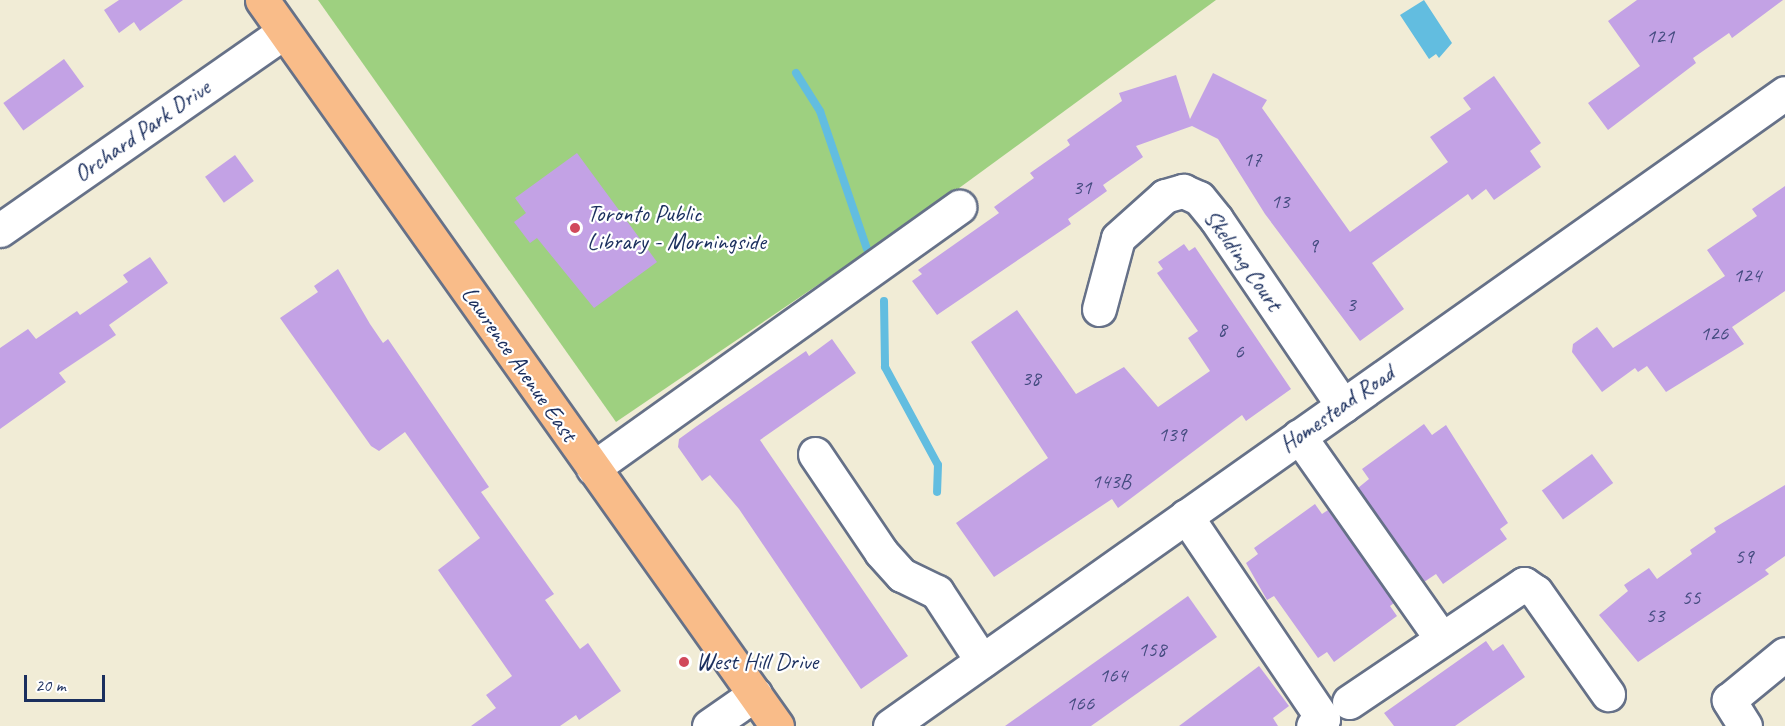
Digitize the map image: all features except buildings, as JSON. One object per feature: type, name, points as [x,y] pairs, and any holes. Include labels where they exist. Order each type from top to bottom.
[{"type":"main road","name":"Lawrence Avenue East","points":[[262,0],[777,726]]},
{"type":"street","name":"Orchard Park Drive","points":[[0,230],[284,32]]},
{"type":"street","name":"Homestead Road","points":[[890,726],[1785,93]]},
{"type":"street","name":"Skelding Court","points":[[1099,309],[1118,238],[1165,196],[1184,191],[1199,198],[1216,219],[1343,406]]},
{"type":"street","points":[[593,468],[959,207]]},
{"type":"street","points":[[1299,436],[1440,638]]},
{"type":"street","points":[[815,454],[881,552],[902,575],[937,592],[982,660]]},
{"type":"street","points":[[1186,516],[1323,719],[1313,726]]},
{"type":"street","points":[[1348,702],[1440,638],[1524,585],[1536,592],[1608,694]]},
{"type":"street","points":[[1745,726],[1729,700],[1785,654]]},
{"type":"street","points":[[709,726],[755,694]]},
{"type":"green space","points":[[318,0],[1216,0],[940,202],[616,422]]},
{"type":"water","points":[[1424,0],[1452,43],[1439,58],[1436,54],[1429,59],[1400,15]]},
{"type":"waterway","points":[[796,73],[820,111],[867,249]]},
{"type":"waterway","points":[[884,301],[885,367],[938,465],[937,492]]},
{"type":"place","name":"Toronto Public Library - Morningside","points":[[575,228]]},
{"type":"place","name":"West Hill Drive","points":[[684,662]]}]
